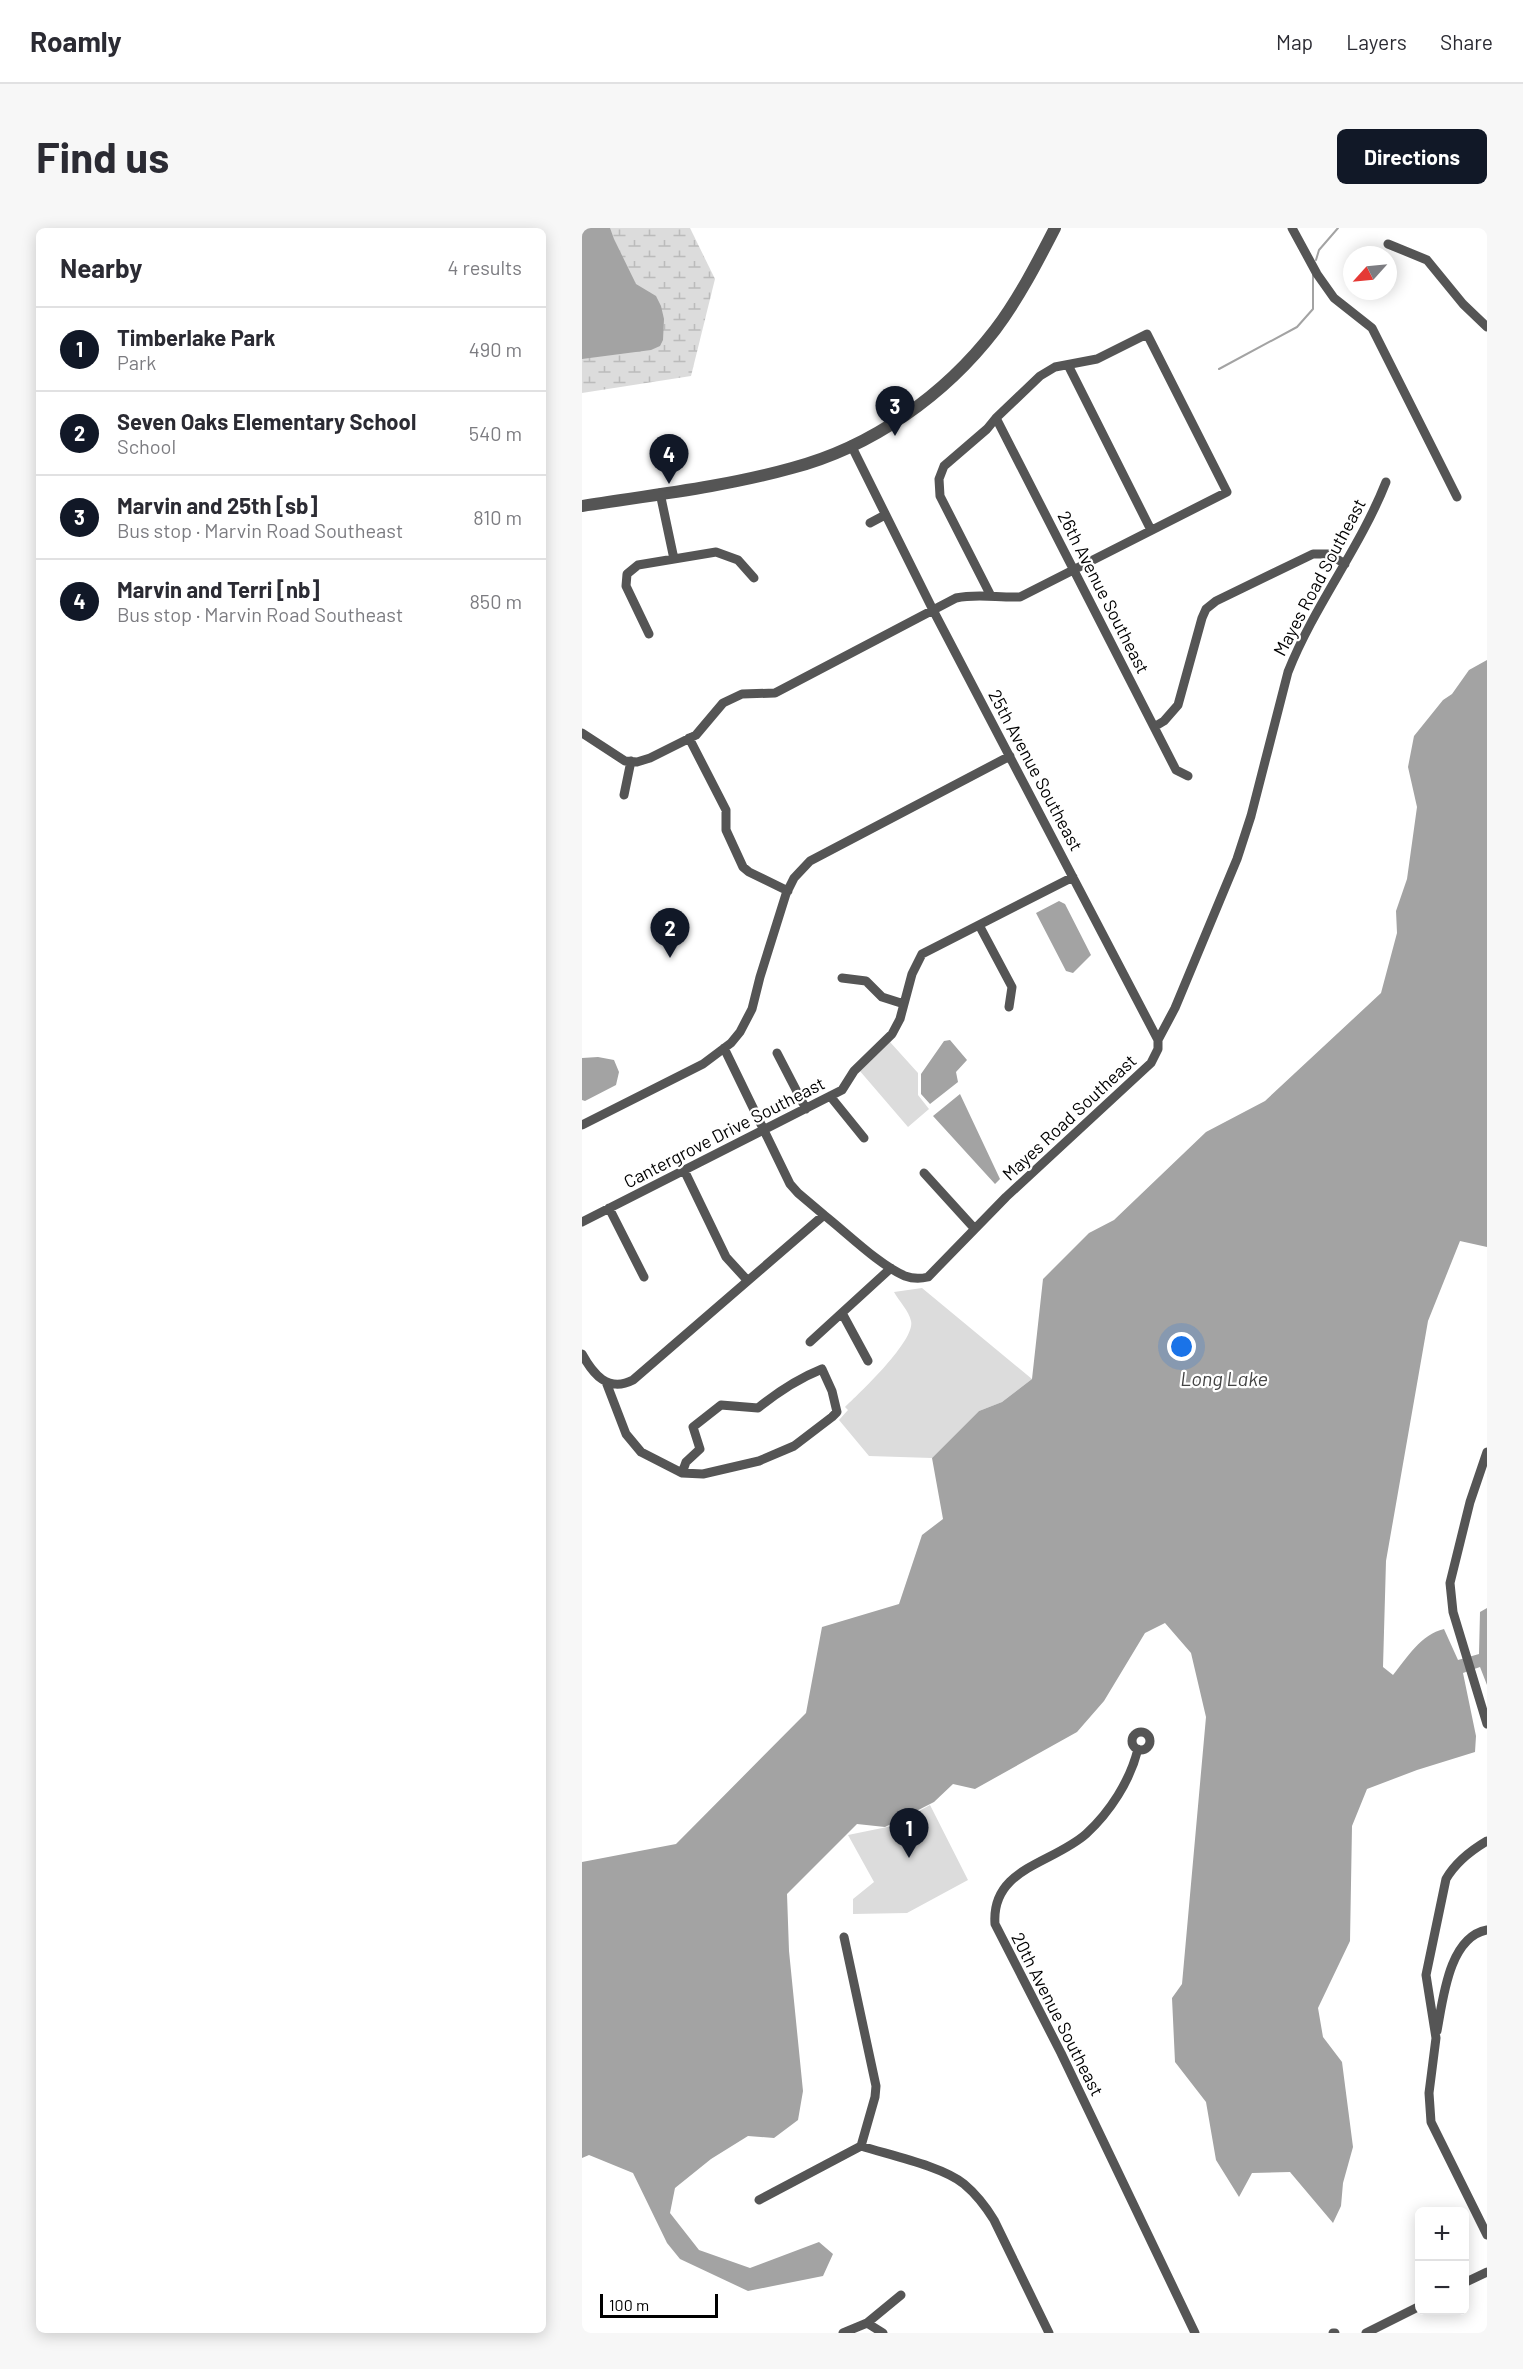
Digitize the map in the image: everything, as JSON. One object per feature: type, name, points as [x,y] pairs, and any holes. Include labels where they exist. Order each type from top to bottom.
[{"type":"street","points":[[582,506],[760,477],[794,468],[851,445],[891,424],[948,381],[975,354],[1018,297],[1055,228]]},
{"type":"street","points":[[1292,228],[1317,274],[1334,298],[1372,328],[1457,496]]},
{"type":"street","points":[[1388,244],[1427,260],[1463,304],[1487,327]]},
{"type":"street","points":[[582,733],[625,761],[650,758],[696,735],[723,703],[742,694],[775,693],[956,598],[974,594],[991,596],[1020,597],[1227,492],[1147,334],[1097,359],[1055,368],[1040,376],[987,429],[944,466],[939,479],[940,496],[991,596]]},
{"type":"street","points":[[1068,366],[1151,530]]},
{"type":"street","name":"26th Avenue Southeast","points":[[996,418],[1176,770],[1188,776]]},
{"type":"street","name":"25th Avenue Southeast","points":[[851,445],[933,610],[1158,1040]]},
{"type":"street","name":"Mayes Road Southeast","points":[[724,1048],[790,1184],[798,1193],[891,1268],[906,1277],[918,1279],[928,1277],[943,1264],[974,1228],[1151,1063],[1158,1049],[1158,1040],[1178,1000],[1237,859],[1251,816],[1288,672],[1296,652],[1377,504],[1386,482]]},
{"type":"street","points":[[660,494],[674,559]]},
{"type":"street","points":[[870,523],[885,515]]},
{"type":"street","points":[[649,634],[626,586],[627,574],[638,565],[716,552],[738,560],[754,578]]},
{"type":"street","points":[[1154,727],[1164,721],[1178,705],[1202,618],[1216,600],[1313,554],[1329,554],[1345,564]]},
{"type":"street","points":[[689,738],[726,810],[726,830],[742,867],[788,891]]},
{"type":"street","points":[[582,1125],[703,1065],[740,1032],[752,1009],[788,891],[794,878],[810,861],[1010,756]]},
{"type":"street","points":[[624,795],[632,761]]},
{"type":"street","name":"Cantergrove Drive Southeast","points":[[582,1222],[842,1090],[854,1071],[892,1034],[912,975],[922,954],[1073,877]]},
{"type":"street","points":[[979,925],[1012,987],[1009,1007]]},
{"type":"street","points":[[842,978],[866,981],[882,997],[904,1004]]},
{"type":"street","points":[[777,1053],[806,1108]]},
{"type":"street","points":[[830,1096],[864,1138]]},
{"type":"street","points":[[684,1170],[726,1257],[747,1281]]},
{"type":"street","points":[[924,1173],[974,1228]]},
{"type":"street","points":[[609,1208],[644,1277]]},
{"type":"street","points":[[582,1354],[595,1375],[606,1382],[626,1383],[633,1380],[824,1215]]},
{"type":"street","points":[[810,1342],[891,1268]]},
{"type":"street","points":[[842,1313],[868,1360]]},
{"type":"street","points":[[606,1382],[626,1434],[641,1452],[682,1473],[703,1474],[759,1461],[794,1446],[837,1412],[832,1391],[822,1369],[779,1390],[758,1408],[721,1405],[693,1426],[700,1449],[686,1462],[682,1473]]},
{"type":"street","points":[[1487,1452],[1470,1502],[1450,1584],[1453,1612],[1487,1724]]},
{"type":"street","name":"20th Avenue Southeast","points":[[1138,1749],[1126,1783],[1104,1815],[1072,1845],[1018,1874],[1002,1890],[995,1905],[994,1924],[1061,2053],[1195,2333]]},
{"type":"street","points":[[1436,2038],[1426,1975],[1446,1879],[1453,1868],[1474,1849],[1487,1841]]},
{"type":"street","points":[[1487,1930],[1467,1939],[1459,1948],[1442,2000],[1429,2093],[1431,2122],[1487,2235]]},
{"type":"street","points":[[844,1937],[876,2086],[861,2146]]},
{"type":"street","points":[[759,2200],[861,2146],[930,2168],[962,2182],[983,2203],[994,2220],[1049,2333]]},
{"type":"street","points":[[1469,2281],[1487,2272]]},
{"type":"street","points":[[843,2333],[867,2323],[901,2295]]},
{"type":"street","points":[[1366,2333],[1415,2308]]},
{"type":"street","points":[[867,2323],[883,2333]]},
{"type":"green space","points":[[582,228],[690,228],[715,279],[691,376],[582,393]]},
{"type":"green space","points":[[890,1042],[918,1073],[918,1095],[929,1109],[908,1127],[859,1070]]},
{"type":"green space","points":[[922,1288],[1032,1379],[1002,1402],[979,1411],[932,1458],[869,1456],[839,1420],[848,1410],[845,1407],[896,1353],[910,1330],[910,1317],[894,1292]]},
{"type":"green space","points":[[930,1805],[968,1880],[907,1913],[853,1914],[853,1899],[874,1882],[848,1835],[892,1826]]},
{"type":"water","points":[[582,228],[610,228],[636,284],[656,296],[664,319],[663,340],[660,346],[651,350],[582,359]]},
{"type":"water","name":"Long Lake","points":[[1487,660],[1487,1247],[1460,1241],[1428,1321],[1386,1561],[1383,1667],[1393,1675],[1421,1641],[1444,1629],[1458,1660],[1479,1654],[1480,1612],[1487,1608],[1487,1685],[1480,1667],[1463,1673],[1476,1736],[1475,1752],[1367,1789],[1352,1826],[1350,1941],[1318,2008],[1323,2037],[1342,2062],[1353,2147],[1343,2183],[1341,2206],[1333,2223],[1290,2172],[1252,2173],[1239,2197],[1216,2160],[1206,2102],[1175,2062],[1172,1998],[1182,1984],[1206,1717],[1191,1653],[1165,1623],[1145,1633],[1104,1701],[1077,1732],[975,1789],[953,1784],[934,1802],[885,1827],[857,1824],[787,1894],[789,1951],[803,2091],[798,2120],[774,2138],[748,2136],[711,2159],[675,2188],[670,2213],[699,2250],[750,2268],[819,2242],[833,2254],[823,2276],[748,2291],[680,2259],[667,2243],[633,2173],[589,2155],[582,2158],[582,1862],[676,1844],[806,1713],[822,1627],[899,1604],[922,1535],[943,1519],[932,1458],[979,1411],[1002,1402],[1032,1379],[1043,1279],[1089,1233],[1114,1220],[1206,1132],[1265,1101],[1381,993],[1397,933],[1396,911],[1407,879],[1417,807],[1408,767],[1414,736],[1443,700],[1452,694],[1469,670]]},
{"type":"water","points":[[1059,901],[1065,904],[1091,955],[1073,973],[1066,971],[1036,913]]},
{"type":"water","points":[[950,1040],[967,1060],[956,1072],[958,1082],[930,1104],[921,1094],[921,1074],[944,1041]]},
{"type":"water","points":[[598,1057],[614,1060],[619,1072],[616,1085],[585,1101],[582,1100],[582,1058]]},
{"type":"water","points":[[960,1094],[1000,1179],[995,1184],[933,1116]]},
{"type":"waterway","points":[[1316,260],[1319,250],[1338,228]]},
{"type":"waterway","points":[[1219,369],[1297,327],[1313,309],[1313,275]]},
{"type":"place","name":"Marvin and 25th [sb]","points":[[895,436]]},
{"type":"place","name":"Marvin and Terri [nb]","points":[[669,484]]},
{"type":"place","name":"Seven Oaks Elementary School","points":[[670,958]]},
{"type":"place","name":"Timberlake Park","points":[[909,1858]]}]
